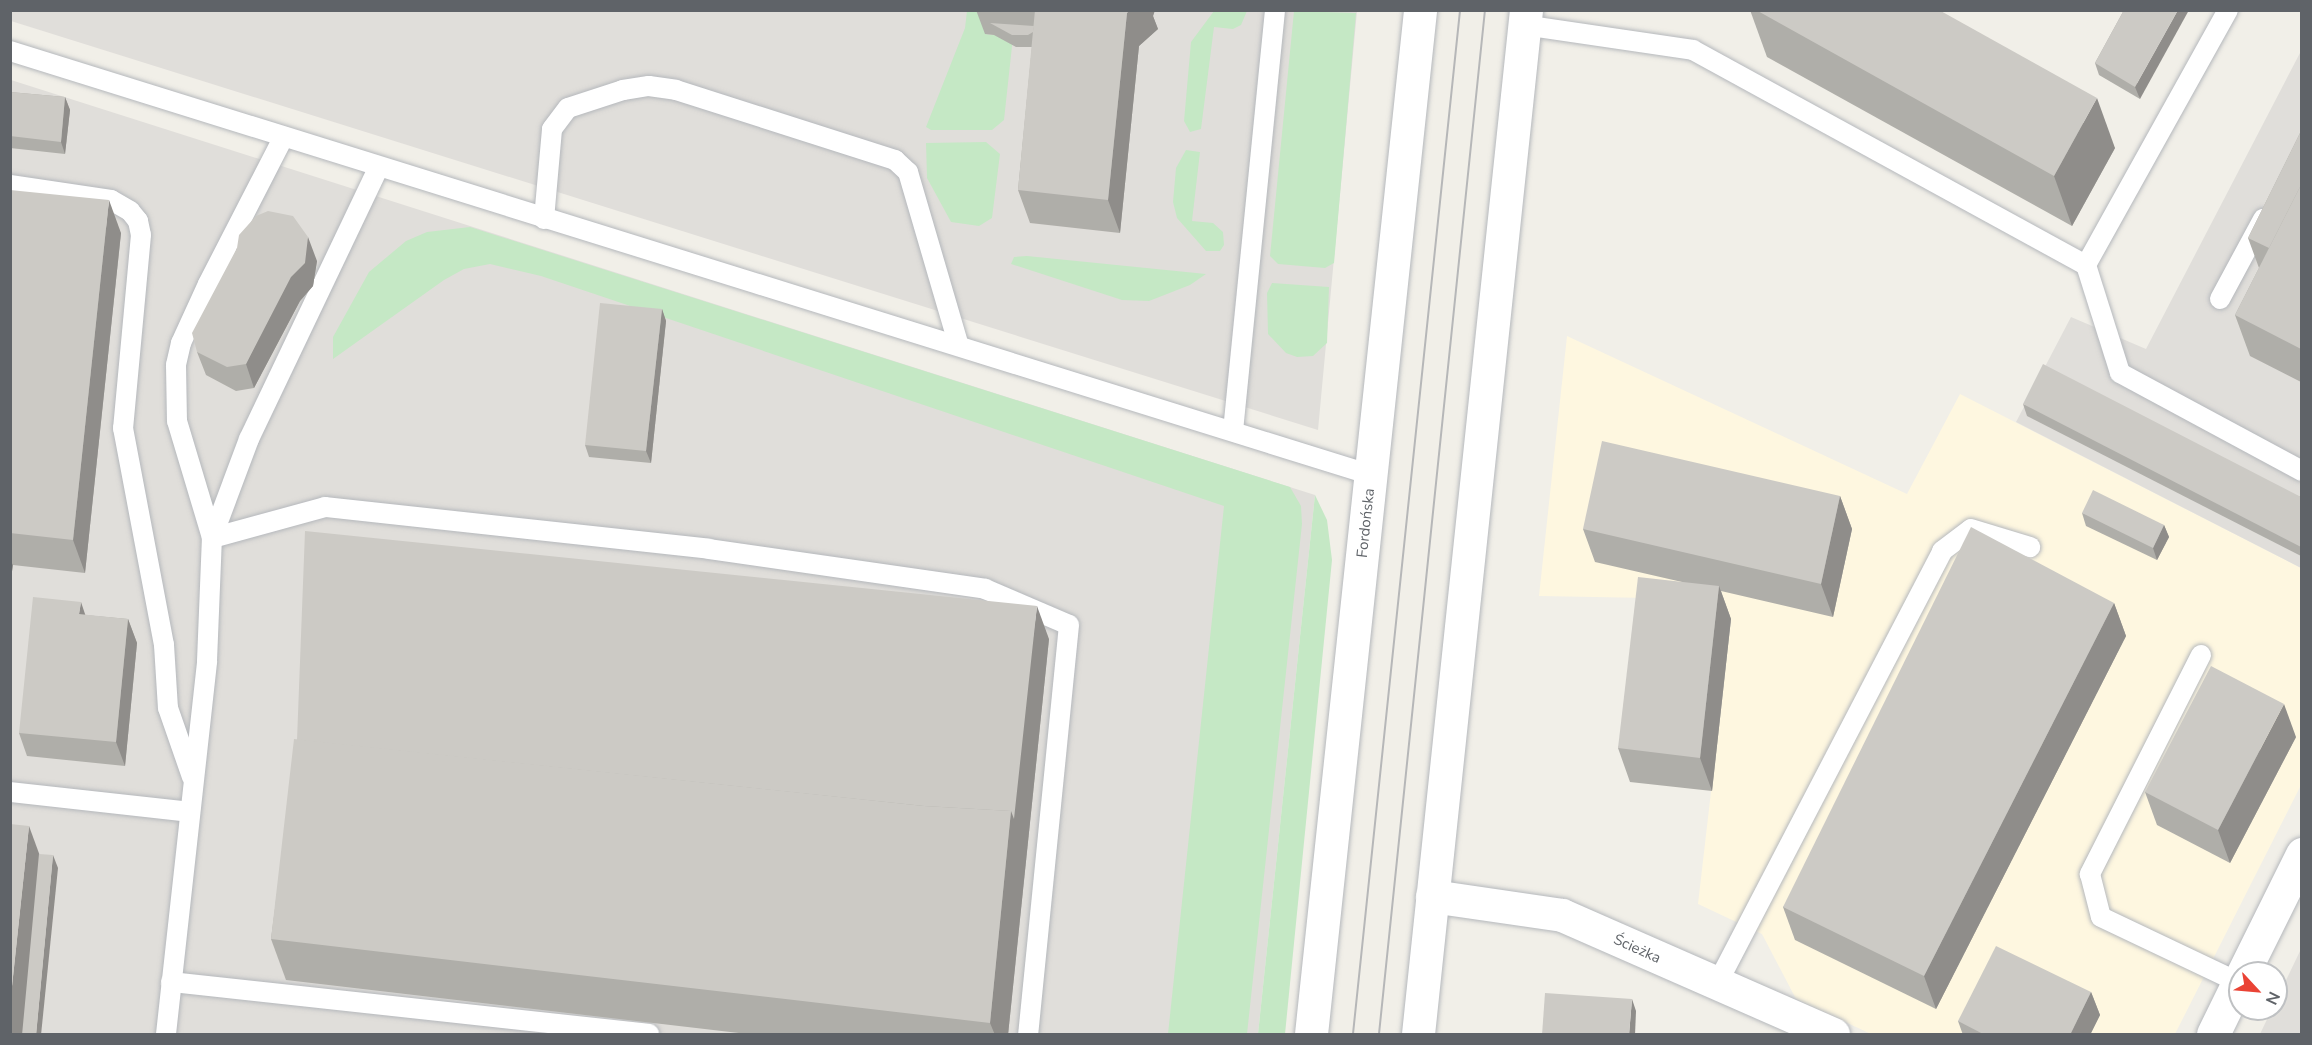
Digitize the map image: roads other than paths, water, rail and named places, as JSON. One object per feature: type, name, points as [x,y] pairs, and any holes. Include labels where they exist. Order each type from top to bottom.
[{"type":"main road","name":"Fordońska","points":[[1311,1035],[1420,10]]},
{"type":"main road","points":[[1418,1035],[1525,18]]},
{"type":"main road","points":[[2248,961],[2301,854]]},
{"type":"main road","name":"Ścieżka","points":[[1432,896],[1562,915],[1833,1035]]},
{"type":"main road","points":[[2213,1035],[2228,1003]]},
{"type":"lane","points":[[1233,430],[1275,10]]},
{"type":"lane","points":[[2086,265],[2228,10]]},
{"type":"lane","points":[[1525,18],[1693,50],[2086,265],[2120,373],[2301,471]]},
{"type":"lane","points":[[10,51],[378,168],[1233,430],[1371,475]]},
{"type":"lane","points":[[544,219],[552,129],[568,108],[623,90],[649,86],[676,90],[895,160],[908,172],[959,346]]},
{"type":"lane","points":[[212,538],[177,421],[176,365],[181,343],[208,284],[283,138]]},
{"type":"lane","points":[[166,1035],[207,661],[212,538],[249,439],[378,168]]},
{"type":"lane","points":[[10,185],[111,200],[130,211],[138,221],[141,235],[123,428],[164,645],[168,708],[194,782]]},
{"type":"lane","points":[[2220,299],[2274,196]]},
{"type":"lane","points":[[212,538],[325,507],[709,549],[985,589],[1069,625],[1028,1035]]},
{"type":"lane","points":[[1717,984],[1942,550],[1971,528],[2030,547]]},
{"type":"lane","points":[[2201,655],[2090,874],[2102,917],[2228,973]]},
{"type":"lane","points":[[10,792],[190,812]]},
{"type":"lane","points":[[171,982],[536,1028],[649,1035]]},
{"type":"tram line","points":[[1353,1034],[1460,10]]},
{"type":"tram line","points":[[1379,1034],[1485,10]]}]
